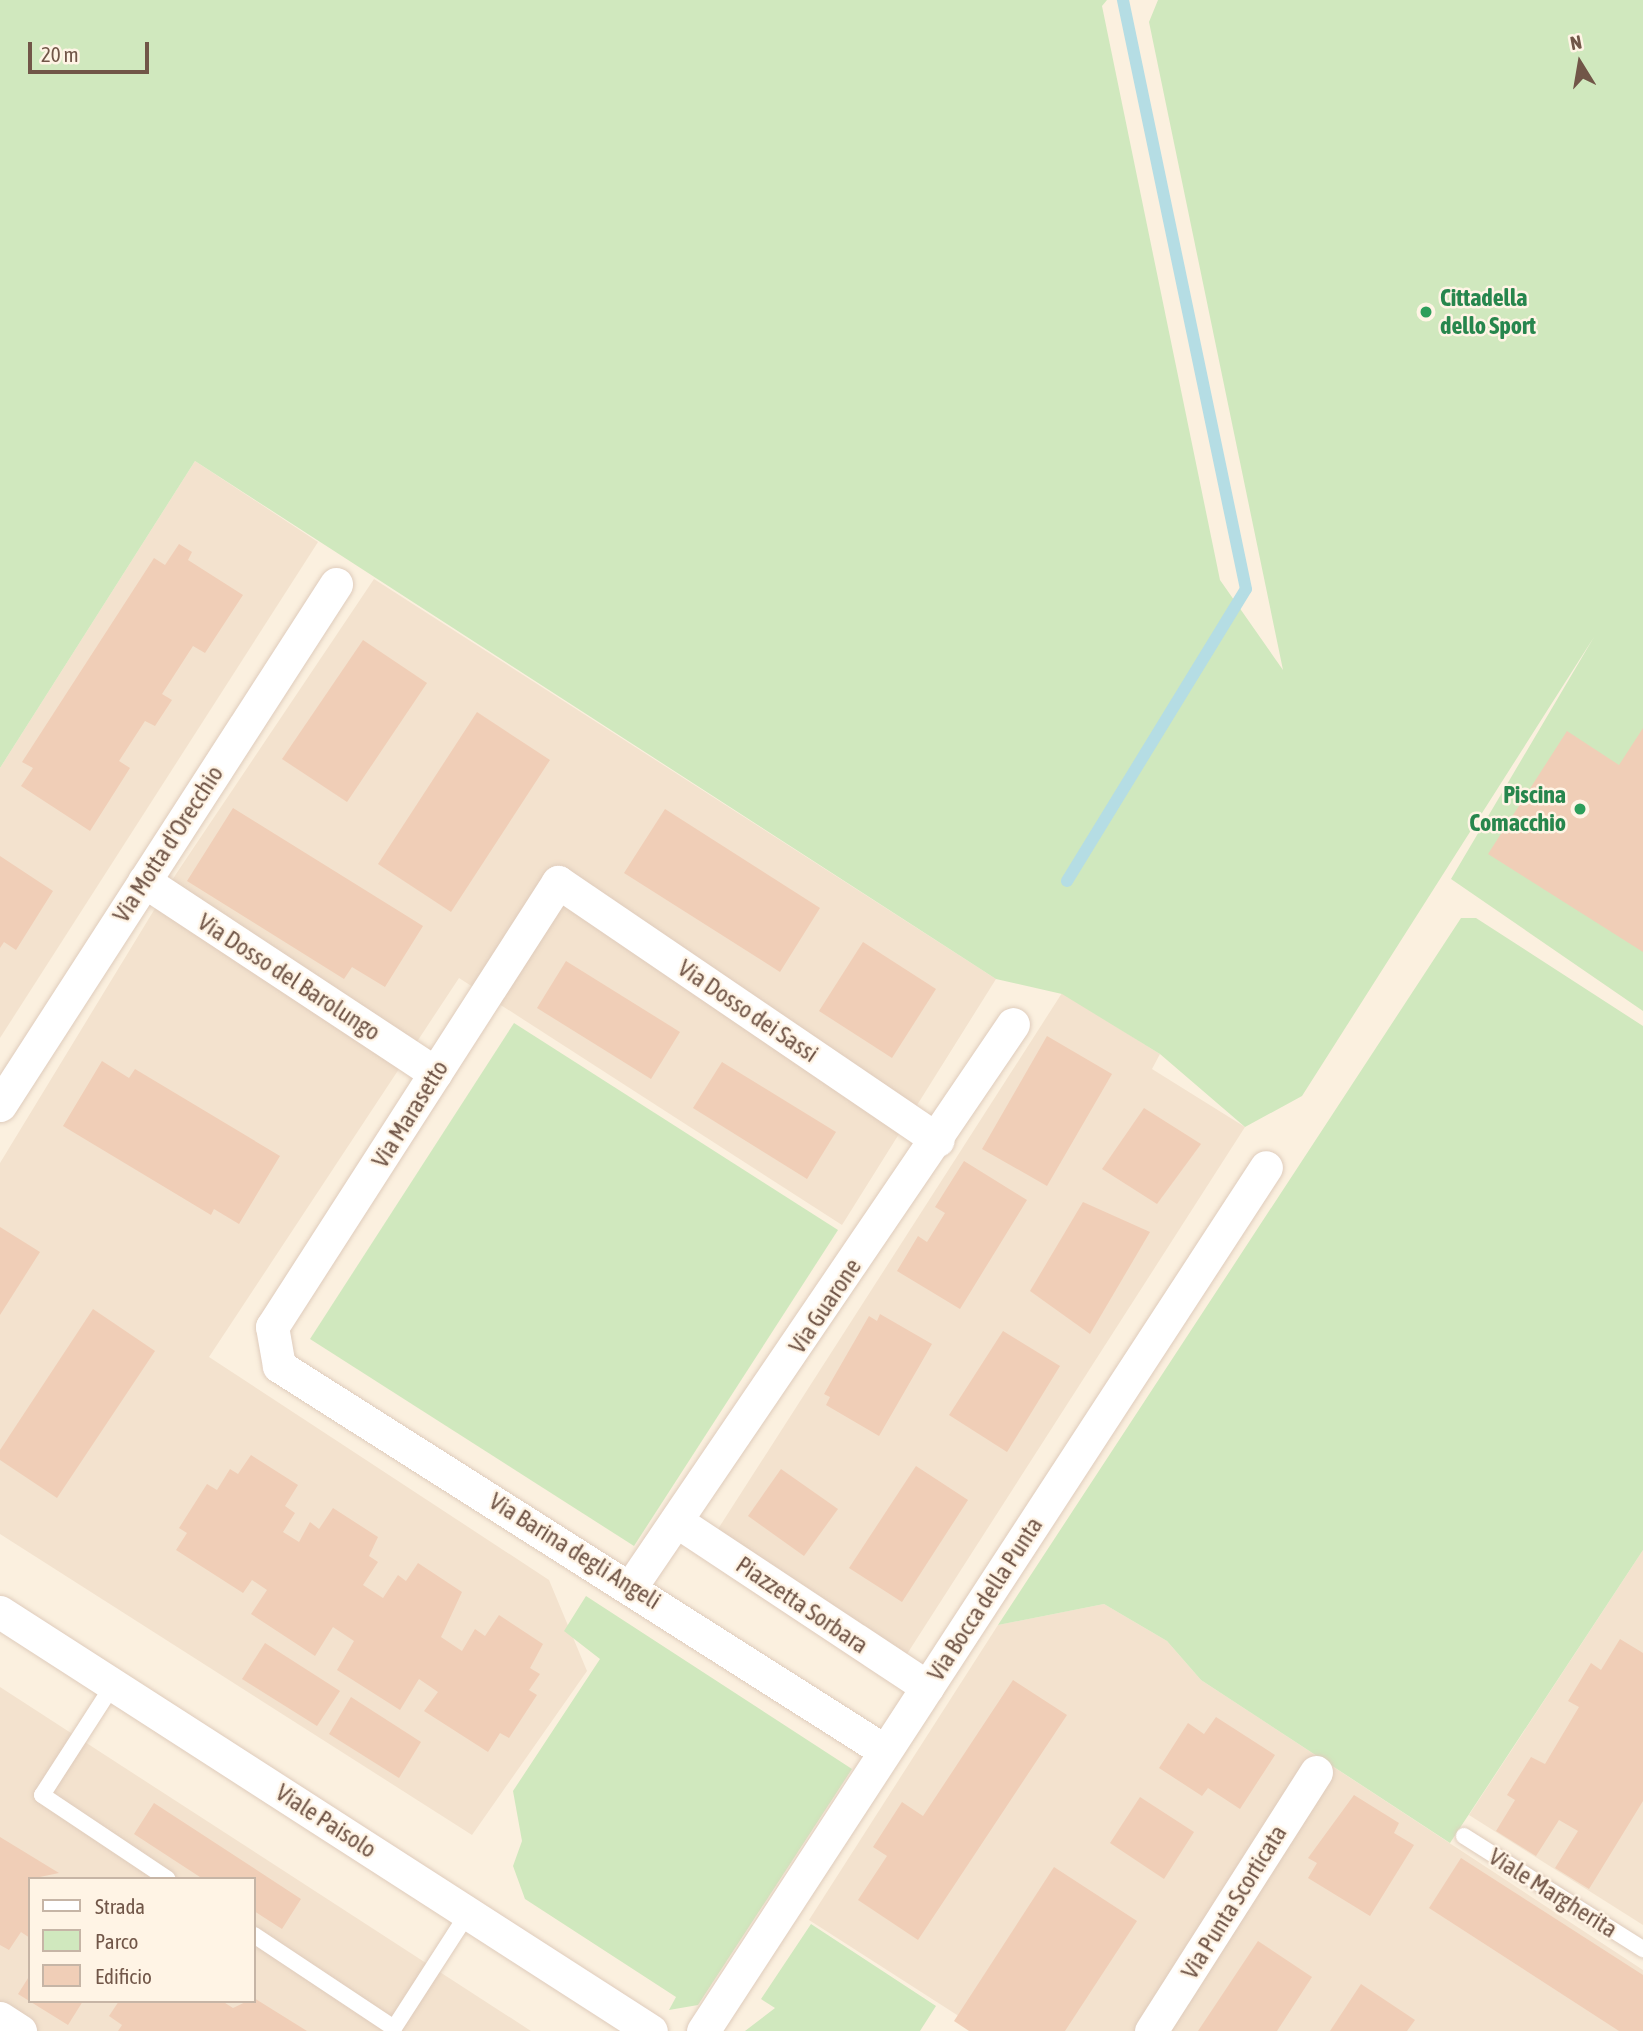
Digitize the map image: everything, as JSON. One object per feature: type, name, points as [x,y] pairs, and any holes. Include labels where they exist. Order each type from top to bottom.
[{"type":"street","name":"Via Motta d'Orecchio","points":[[0,1105],[336,584]]},
{"type":"street","name":"Via Dosso del Barolungo","points":[[144,881],[435,1073]]},
{"type":"street","name":"Via Marasetto","points":[[271,1348],[272,1327],[558,882]]},
{"type":"street","name":"Via Dosso dei Sassi","points":[[558,882],[938,1140]]},
{"type":"street","name":"Via Guarone","points":[[632,1585],[678,1522],[938,1140],[1013,1024]]},
{"type":"street","name":"Via Bocca della Punta","points":[[703,2031],[1266,1167]]},
{"type":"street","name":"Via Barina degli Angeli","points":[[271,1348],[279,1366],[632,1585],[885,1751]]},
{"type":"street","name":"Piazzetta Sorbara","points":[[678,1522],[927,1687]]},
{"type":"street","name":"Viale Paisolo","points":[[0,1612],[651,2031]]},
{"type":"street","name":"Via Punta Scorticata","points":[[1151,2031],[1316,1772]]},
{"type":"street","points":[[0,2018],[20,2031]]},
{"type":"lane","points":[[113,1685],[42,1796],[165,1877]]},
{"type":"lane","name":"Viale Margherita","points":[[1464,1836],[1643,1950]]},
{"type":"lane","points":[[256,1936],[394,2028],[468,1913]]},
{"type":"shaded area","points":[[195,461],[318,542],[0,1038],[0,768]]},
{"type":"shaded area","points":[[374,579],[996,979],[842,1225],[459,978],[209,1357],[549,1580],[587,1671],[472,1835],[0,1534],[0,1163],[176,874]]},
{"type":"shaded area","points":[[1062,993],[1160,1054],[1152,1069],[1245,1127],[907,1654],[718,1529]]},
{"type":"shaded area","points":[[1643,1550],[1643,1925],[1469,1815]]},
{"type":"shaded area","points":[[1104,1604],[1167,1641],[1201,1680],[1643,1970],[1643,2031],[982,2031],[809,1920],[998,1625]]},
{"type":"shaded area","points":[[0,1687],[531,2031],[0,2031]]},
{"type":"green space","points":[[0,0],[1107,0],[1102,6],[1220,580],[1283,670],[1149,22],[1158,0],[1643,0],[1643,1011],[1451,879],[1594,637],[1302,1096],[1245,1127],[1160,1054],[1062,994],[996,979],[195,461],[0,768]]},
{"type":"green space","points":[[1461,918],[1476,918],[1643,1026],[1643,1550],[1450,1843],[1201,1680],[1167,1641],[1104,1604],[998,1625]]},
{"type":"green space","points":[[514,1023],[838,1230],[634,1546],[310,1339]]},
{"type":"green space","points":[[586,1596],[852,1769],[698,2005],[669,2010],[676,1997],[525,1899],[513,1866],[522,1841],[513,1791],[600,1659],[564,1631]]},
{"type":"green space","points":[[811,1924],[936,2006],[920,2031],[745,2031],[775,2008],[761,1999]]},
{"type":"building","points":[[179,544],[192,552],[188,560],[243,595],[205,653],[193,646],[162,694],[172,700],[155,726],[145,721],[119,761],[130,768],[90,831],[21,786],[33,768],[22,762],[154,558],[165,565]]},
{"type":"building","points":[[363,640],[427,683],[347,802],[282,759]]},
{"type":"building","points":[[477,712],[550,760],[451,912],[378,864]]},
{"type":"building","name":"Piscina Comacchio","points":[[1643,728],[1643,952],[1488,854],[1567,731],[1619,765]]},
{"type":"building","points":[[233,808],[423,926],[385,987],[352,967],[344,979],[187,881]]},
{"type":"building","points":[[665,809],[820,908],[780,972],[624,873]]},
{"type":"building","points":[[0,856],[53,891],[16,950],[4,942],[0,948]]},
{"type":"building","points":[[863,942],[936,989],[892,1058],[819,1011]]},
{"type":"building","points":[[566,961],[680,1032],[651,1079],[537,1008]]},
{"type":"building","points":[[1047,1036],[1112,1074],[1047,1186],[982,1149]]},
{"type":"building","points":[[102,1061],[129,1078],[135,1069],[280,1156],[239,1224],[214,1209],[211,1215],[63,1126]]},
{"type":"building","points":[[722,1062],[836,1132],[807,1179],[693,1108]]},
{"type":"building","points":[[1144,1108],[1201,1144],[1157,1204],[1102,1169]]},
{"type":"building","points":[[964,1161],[1027,1200],[960,1309],[897,1271],[918,1236],[927,1242],[945,1213],[935,1207]]},
{"type":"building","points":[[1083,1202],[1150,1232],[1090,1334],[1030,1291]]},
{"type":"building","points":[[0,1227],[40,1252],[0,1315]]},
{"type":"building","points":[[93,1309],[155,1351],[57,1498],[0,1460],[0,1450]]},
{"type":"building","points":[[880,1314],[932,1344],[879,1436],[826,1405],[830,1397],[824,1394],[869,1316],[877,1321]]},
{"type":"building","points":[[1003,1331],[1060,1366],[1007,1452],[949,1415]]},
{"type":"building","points":[[251,1455],[298,1485],[285,1506],[295,1513],[283,1532],[299,1542],[310,1522],[319,1529],[333,1508],[378,1537],[369,1556],[378,1562],[363,1585],[383,1598],[398,1575],[406,1581],[418,1563],[462,1592],[441,1637],[462,1651],[475,1629],[485,1636],[499,1615],[543,1644],[530,1668],[540,1674],[529,1690],[537,1695],[509,1738],[500,1733],[488,1752],[424,1711],[438,1692],[419,1679],[400,1710],[337,1670],[354,1641],[333,1627],[315,1656],[251,1614],[267,1590],[252,1580],[243,1593],[176,1550],[187,1533],[179,1528],[207,1484],[217,1490],[230,1469],[238,1474]]},
{"type":"building","points":[[916,1466],[968,1500],[902,1602],[849,1568]]},
{"type":"building","points":[[781,1469],[838,1509],[804,1556],[748,1516]]},
{"type":"building","points":[[1620,1639],[1643,1653],[1643,1801],[1589,1889],[1555,1868],[1578,1831],[1559,1820],[1536,1856],[1496,1831],[1515,1800],[1507,1795],[1531,1757],[1545,1764],[1579,1707],[1568,1701],[1591,1663],[1601,1670]]},
{"type":"building","points":[[265,1643],[340,1691],[317,1726],[242,1679]]},
{"type":"building","points":[[1013,1680],[1067,1715],[918,1940],[858,1900],[887,1856],[873,1847],[902,1802],[923,1816]]},
{"type":"building","points":[[351,1697],[421,1742],[399,1778],[329,1734]]},
{"type":"building","points":[[1216,1717],[1275,1755],[1240,1809],[1208,1788],[1202,1796],[1159,1768],[1188,1723],[1204,1734]]},
{"type":"building","points":[[1354,1795],[1399,1823],[1394,1833],[1414,1845],[1370,1916],[1308,1878],[1317,1863],[1308,1858]]},
{"type":"building","points":[[1140,1797],[1194,1832],[1164,1879],[1110,1843]]},
{"type":"building","points":[[154,1803],[301,1899],[282,1929],[256,1912],[256,1877],[200,1877],[134,1834]]},
{"type":"building","points":[[0,1837],[59,1873],[28,1877],[28,1937],[21,1932],[9,1950],[0,1945]]},
{"type":"building","points":[[1461,1858],[1643,1975],[1643,2031],[1619,2031],[1429,1908]]},
{"type":"building","points":[[1054,1867],[1137,1921],[1065,2031],[969,2031],[954,2021]]},
{"type":"building","points":[[1258,1941],[1312,1977],[1277,2031],[1198,2031]]},
{"type":"building","points":[[28,1978],[28,2000],[18,1994]]},
{"type":"building","points":[[1361,1984],[1415,2020],[1407,2031],[1330,2031]]},
{"type":"building","points":[[256,1999],[307,2031],[118,2031],[122,2025],[109,2016],[118,2003],[225,2003],[233,2008],[244,2003],[256,2003]]},
{"type":"building","points":[[33,2003],[82,2003],[68,2025]]},
{"type":"waterway","points":[[1067,881],[1246,589],[1123,0]]},
{"type":"place","name":"Cittadella dello Sport","points":[[1426,312]]},
{"type":"place","name":"Piscina Comacchio","points":[[1580,809]]}]
